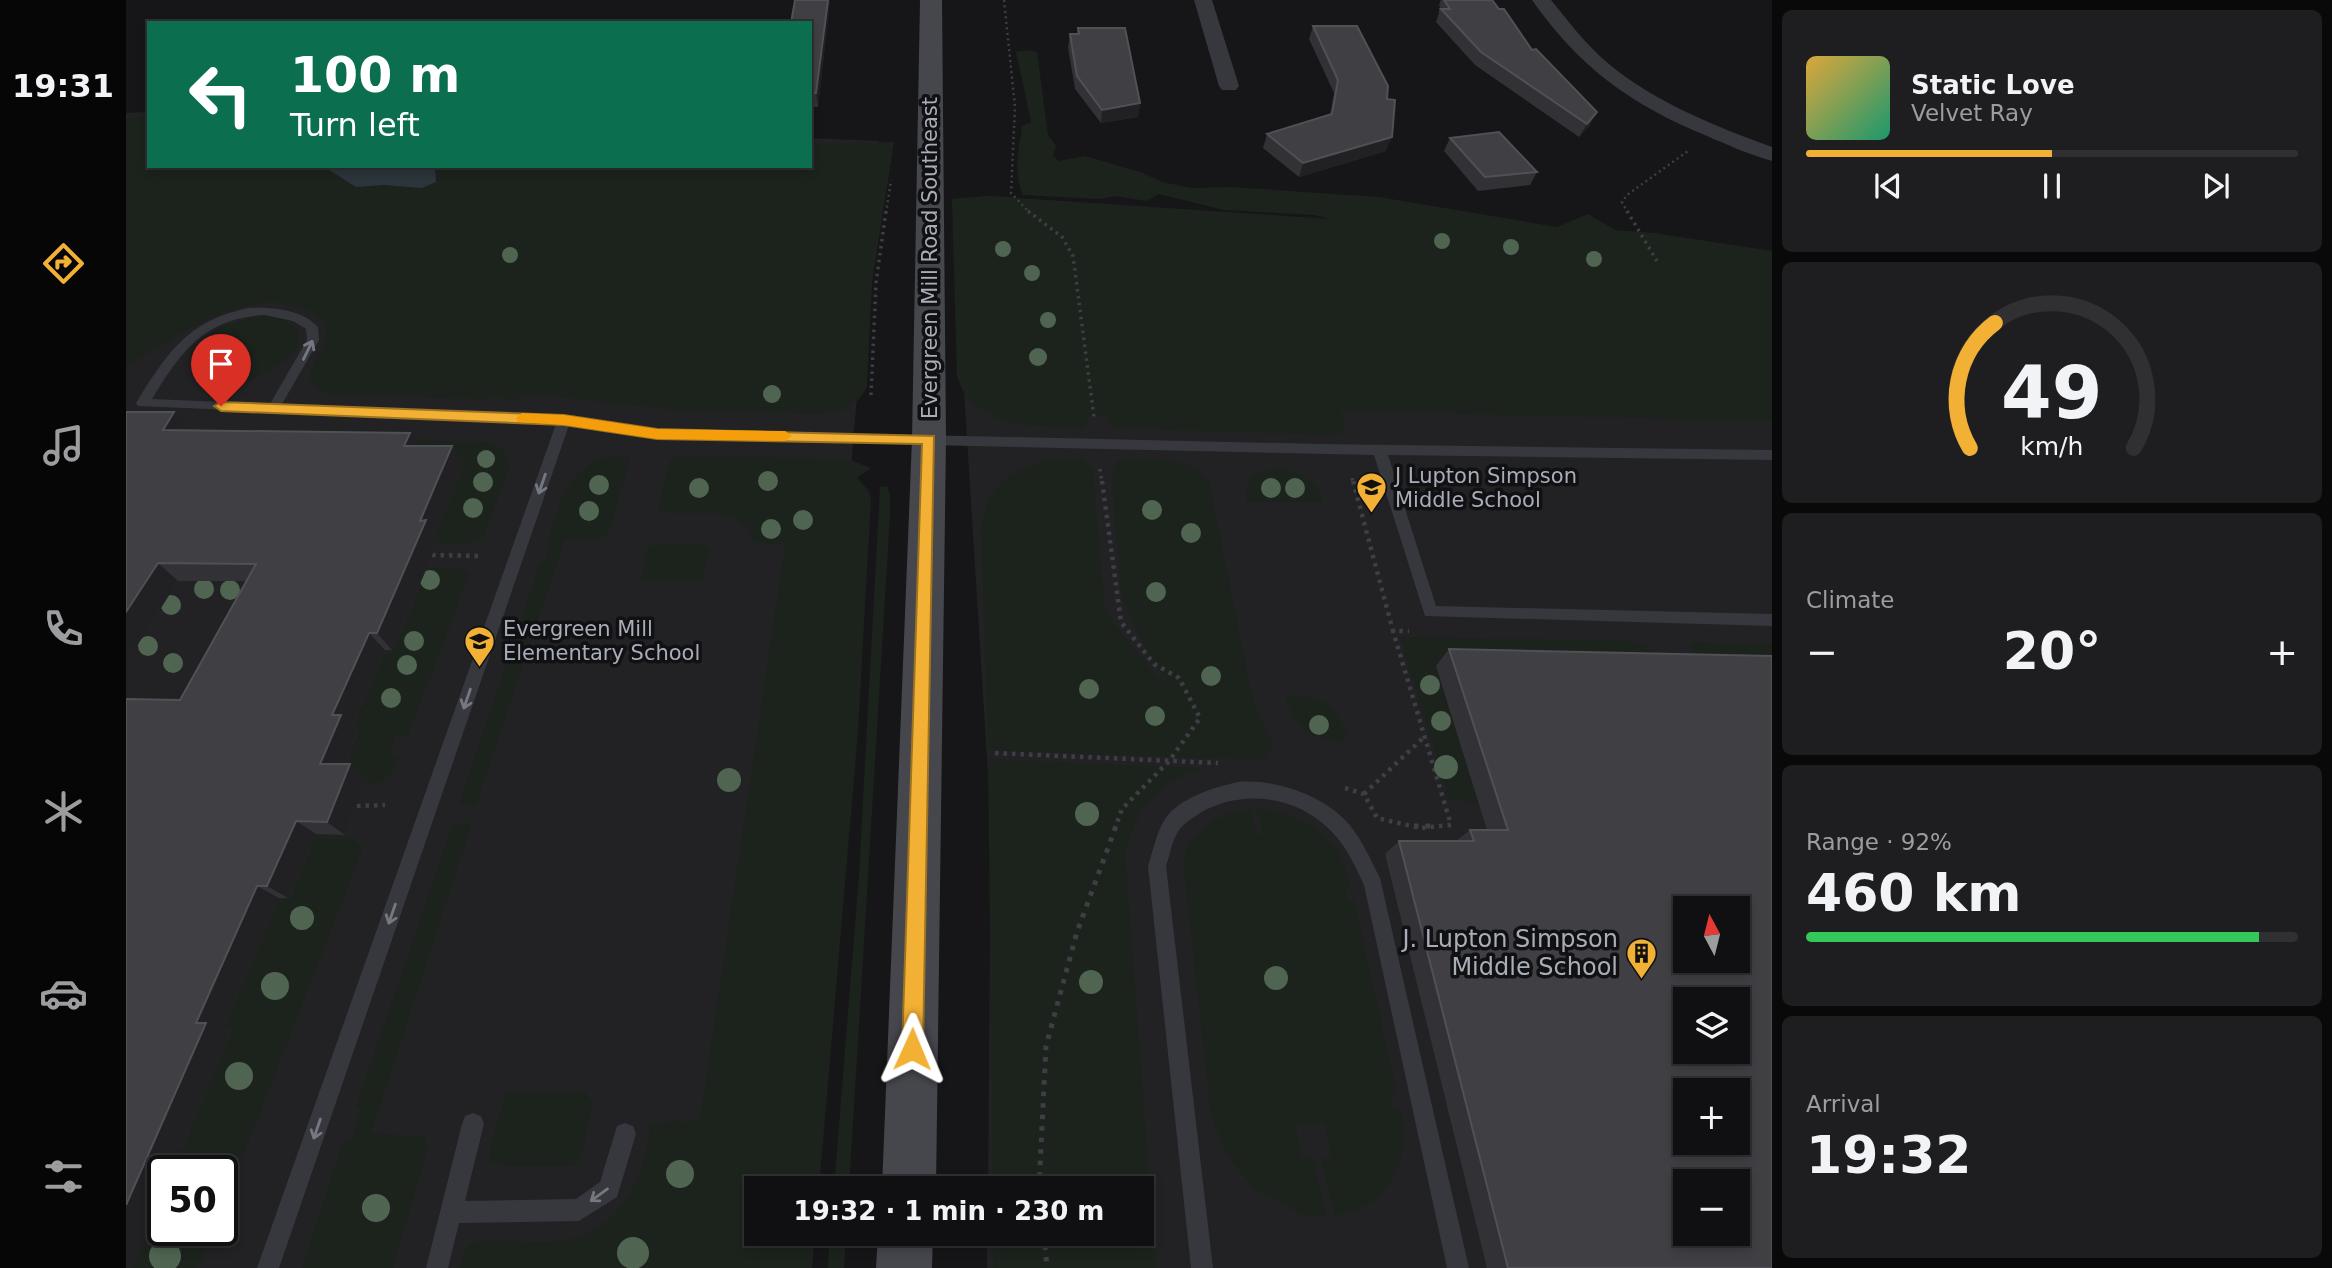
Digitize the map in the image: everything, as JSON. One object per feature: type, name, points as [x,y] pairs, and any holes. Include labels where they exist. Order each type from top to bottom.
[{"type":"main road","name":"Evergreen Mill Road Southeast","points":[[909,1176],[929,439],[931,0]]},
{"type":"main road","points":[[904,1268],[905,1246]]},
{"type":"street","points":[[1203,0],[1229,86]]},
{"type":"street","points":[[1541,0],[1583,51],[1604,70],[1669,111],[1772,154]]},
{"type":"lane","points":[[273,408],[313,340],[312,327],[286,312],[234,314],[188,339],[170,360],[143,403],[564,420],[657,434],[1772,455]]},
{"type":"lane","points":[[268,1268],[564,420]]},
{"type":"lane","points":[[1379,449],[1430,612],[1772,620]]},
{"type":"lane","points":[[1202,1268],[1157,866],[1174,822],[1202,803],[1238,789],[1274,793],[1303,802],[1336,823],[1358,854],[1373,884],[1458,1268]]},
{"type":"lane","points":[[437,1268],[473,1124]]},
{"type":"lane","points":[[452,1212],[579,1210],[609,1189],[625,1134]]},
{"type":"path","points":[[1004,0],[1015,107],[1011,193],[1021,206],[1062,237],[1073,256],[1095,428]]},
{"type":"path","points":[[1657,261],[1622,202],[1627,195],[1714,132]]},
{"type":"path","points":[[872,395],[876,283],[892,177]]},
{"type":"path","points":[[1040,1176],[1046,1046],[1077,932],[1122,809],[1168,761],[1200,718],[1179,678],[1154,664],[1121,622],[1099,461]]},
{"type":"path","points":[[432,555],[480,556]]},
{"type":"path","points":[[1364,794],[1423,738]]},
{"type":"path","points":[[357,806],[385,805]]},
{"type":"path","points":[[1045,1246],[1047,1268]]},
{"type":"shaded area","points":[[1016,52],[1037,52],[1048,135],[1056,146],[1053,156],[1059,161],[1085,156],[1140,172],[1162,182],[1192,188],[1231,187],[1379,197],[1557,227],[1588,214],[1615,230],[1654,233],[1772,251],[1772,421],[1341,411],[1345,428],[1343,432],[1332,435],[1111,428],[1106,416],[1089,416],[1084,428],[1004,422],[972,403],[957,377],[952,199],[988,196],[1330,219],[1314,215],[1224,210],[1159,194],[1146,201],[1116,196],[1100,199],[1023,195],[1018,178],[1018,152],[1022,126],[1031,122]]},
{"type":"shaded area","name":"Evergreen Mill Elementary School","points":[[147,112],[147,168],[812,168],[812,138],[879,141],[790,1176],[744,1176],[744,1246],[765,1246],[782,1268],[126,1268],[126,113]]},
{"type":"shaded area","points":[[147,116],[147,168],[812,168],[812,144],[894,142],[872,282],[867,387],[860,398],[848,408],[822,414],[694,412],[523,393],[520,399],[502,400],[502,397],[487,399],[331,395],[320,391],[309,378],[324,343],[324,325],[313,313],[296,306],[278,304],[279,302],[238,308],[199,323],[126,367],[126,119]]},
{"type":"shaded area","points":[[326,168],[435,168],[436,182],[422,188],[384,185],[356,187]]},
{"type":"shaded area","name":"J Lupton Simpson Middle School","points":[[988,196],[1510,232],[1772,280],[1772,1268],[987,1268],[987,1246],[1154,1246],[1154,1176],[988,1176],[991,822],[952,199]]},
{"type":"shaded area","points":[[264,316],[283,318],[299,331],[299,343],[281,363],[268,372],[237,383],[208,382],[193,372],[190,361],[199,342],[231,324]]},
{"type":"shaded area","points":[[405,440],[483,442],[504,452],[510,465],[484,536],[472,543],[438,543],[439,538],[433,538],[463,465]]},
{"type":"shaded area","points":[[610,456],[627,456],[630,459],[610,529],[601,539],[565,540],[476,805],[459,804],[540,563],[545,563],[550,547],[546,546],[560,504],[573,480],[582,470]]},
{"type":"shaded area","points":[[675,456],[823,458],[842,461],[843,457],[871,468],[857,478],[868,490],[871,499],[858,731],[820,1176],[744,1176],[744,1246],[814,1246],[812,1268],[459,1268],[467,1248],[473,1242],[549,1242],[572,1239],[592,1231],[622,1206],[632,1189],[646,1150],[650,1128],[662,1122],[700,1120],[785,545],[753,542],[736,519],[725,515],[659,510],[669,462]]},
{"type":"shaded area","points":[[1054,459],[1082,459],[1093,472],[1105,612],[1154,673],[1171,686],[1154,664],[1122,599],[1111,473],[1119,459],[1155,459],[1190,466],[1209,480],[1254,705],[1273,745],[1267,760],[988,750],[981,526],[991,497],[1005,479],[1026,467]]},
{"type":"shaded area","points":[[1276,469],[1291,472],[1311,482],[1320,494],[1322,502],[1247,502],[1248,482],[1262,472]]},
{"type":"shaded area","points":[[887,486],[890,494],[890,515],[850,1176],[835,1176],[859,875],[880,487]]},
{"type":"shaded area","points":[[651,545],[705,545],[710,548],[703,580],[641,581],[646,551]]},
{"type":"shaded area","points":[[429,568],[462,568],[469,575],[408,735],[395,736],[389,755],[402,755],[392,771],[378,783],[366,785],[368,777],[341,777],[361,729],[352,729],[384,655],[392,653]]},
{"type":"shaded area","points":[[1400,637],[1635,641],[1656,653],[1666,671],[1436,666],[1479,805],[1449,798]]},
{"type":"shaded area","points":[[1694,642],[1772,644],[1772,673],[1703,671],[1690,645]]},
{"type":"shaded area","points":[[1285,696],[1309,697],[1330,707],[1348,733],[1341,743],[1305,729],[1294,716]]},
{"type":"shaded area","points":[[988,759],[1200,768],[1171,782],[1151,800],[1136,822],[1125,852],[1149,1176],[993,1176]]},
{"type":"shaded area","points":[[1256,809],[1281,813],[1307,824],[1328,840],[1343,861],[1350,888],[1345,889],[1347,900],[1354,900],[1397,1094],[1390,1095],[1393,1107],[1400,1109],[1403,1122],[1403,1149],[1394,1175],[1386,1187],[1362,1207],[1335,1216],[1321,1159],[1332,1157],[1324,1123],[1295,1124],[1302,1158],[1313,1157],[1327,1217],[1304,1216],[1254,1188],[1227,1155],[1211,1116],[1183,860],[1191,839],[1227,814],[1250,810],[1257,834],[1264,834]]},
{"type":"shaded area","points":[[453,823],[472,823],[371,1133],[424,1137],[428,1147],[393,1268],[302,1268],[344,1140],[351,1140],[362,1108],[356,1107]]},
{"type":"shaded area","points":[[315,839],[352,839],[363,848],[238,1169],[238,1155],[180,1155],[232,1031],[224,1029],[279,899],[290,899]]},
{"type":"shaded area","points":[[585,1092],[592,1103],[582,1156],[574,1166],[503,1166],[491,1161],[489,1154],[504,1099],[509,1093]]},
{"type":"shaded area","points":[[147,1233],[147,1246],[208,1246],[201,1264],[195,1268],[132,1268]]},
{"type":"shaded area","points":[[1154,1241],[1156,1268],[993,1268],[993,1246],[1154,1246]]},
{"type":"shaded area","points":[[829,1246],[845,1246],[844,1268],[828,1268]]},
{"type":"building","points":[[795,0],[828,0],[816,93],[812,93],[812,21],[791,21]]},
{"type":"building","points":[[1444,0],[1492,0],[1499,9],[1504,9],[1532,50],[1536,49],[1597,112],[1587,124],[1481,52],[1441,9],[1450,9]]},
{"type":"building","points":[[1313,26],[1357,26],[1388,86],[1387,99],[1395,100],[1392,137],[1303,163],[1267,134],[1332,114],[1338,80]]},
{"type":"building","points":[[1078,28],[1125,28],[1140,103],[1102,110],[1077,76],[1070,34],[1079,34]]},
{"type":"building","points":[[1499,132],[1537,172],[1485,177],[1450,138]]},
{"type":"building","points":[[126,412],[174,412],[163,430],[410,433],[404,446],[452,446],[420,521],[426,520],[377,633],[369,633],[332,715],[341,715],[320,764],[350,764],[327,822],[296,821],[267,886],[257,886],[196,1023],[206,1023],[126,1205],[126,699],[180,700],[256,564],[158,563],[126,612]]},
{"type":"building","name":"J. Lupton Simpson Middle School","points":[[1449,649],[1772,656],[1772,1268],[1508,1268],[1399,841],[1474,841],[1470,830],[1508,830]]},
{"type":"slow traffic","points":[[522,418],[564,420],[657,434],[785,436]]},
{"type":"place","name":"J Lupton Simpson Middle School","points":[[1372,515]]},
{"type":"place","name":"Evergreen Mill Elementary School","points":[[480,668]]},
{"type":"place","name":"J. Lupton Simpson Middle School","points":[[1641,980]]},
{"type":"route","points":[[221,406],[564,420],[657,434],[929,439],[912,1049]]}]
